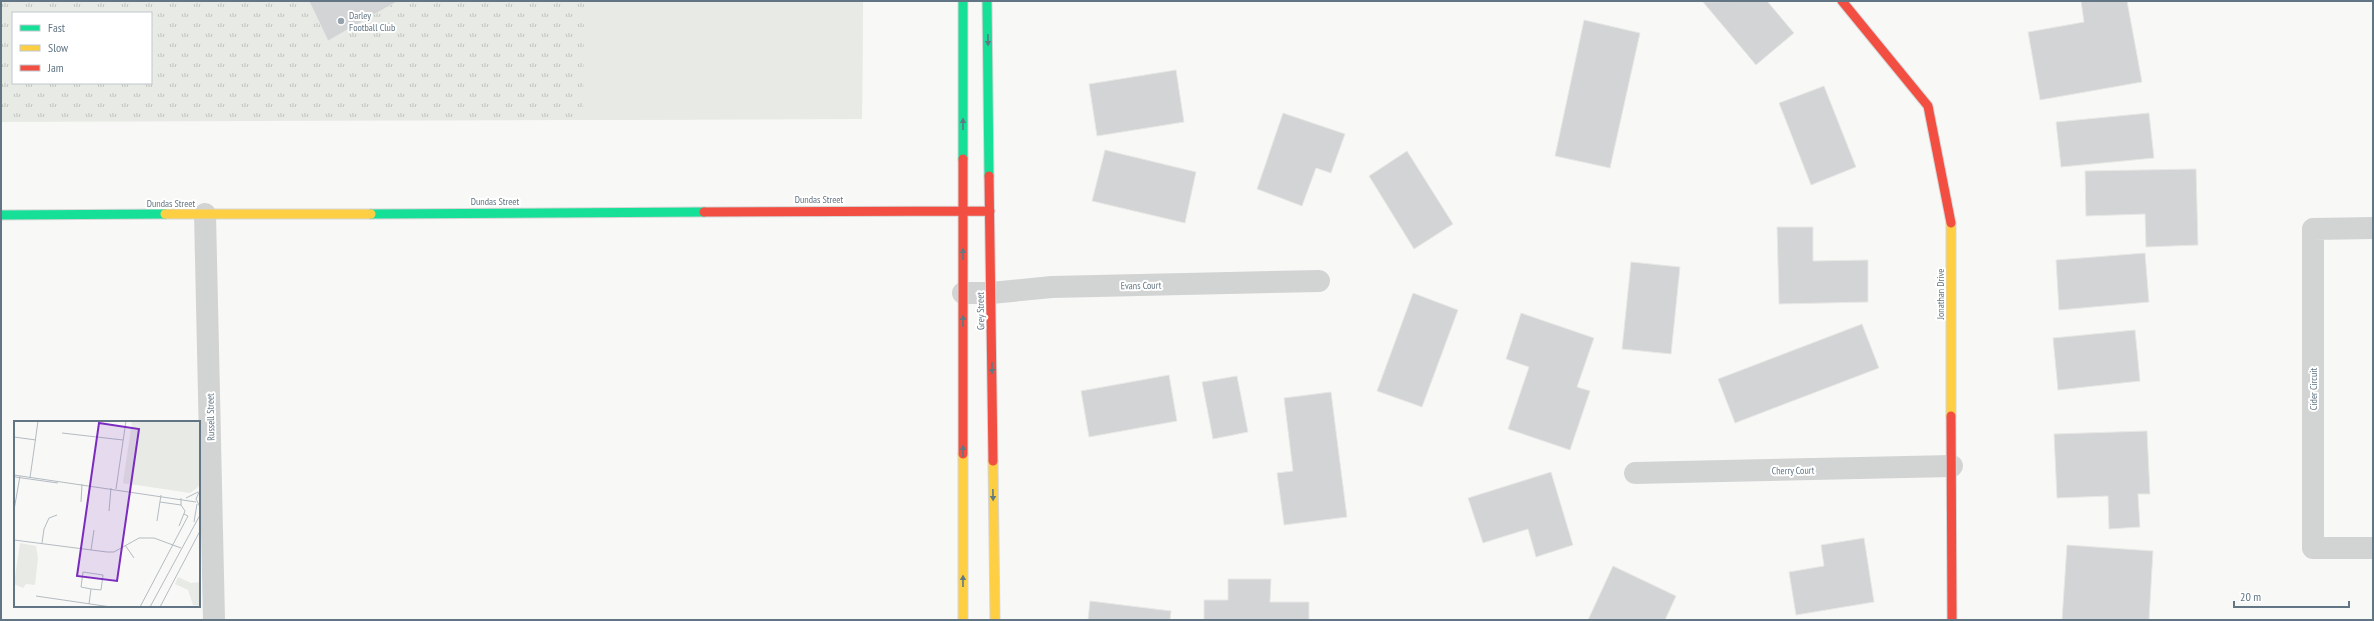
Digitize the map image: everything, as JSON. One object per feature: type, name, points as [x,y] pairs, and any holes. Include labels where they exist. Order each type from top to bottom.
[{"type":"street","name":"Grey Street","points":[[963,1],[963,620]]},
{"type":"street","name":"Grey Street","points":[[988,1],[995,620]]},
{"type":"street","name":"Jonathan Drive","points":[[1842,1],[1928,106],[1951,215],[1952,620]]},
{"type":"street","name":"Dundas Street","points":[[1,215],[990,210]]},
{"type":"street","name":"Russell Street","points":[[205,214],[214,620]]},
{"type":"street","name":"Cider Circuit","points":[[2373,228],[2313,229],[2313,548],[2373,548]]},
{"type":"street","name":"Evans Court","points":[[963,293],[991,293],[1052,287],[1319,281]]},
{"type":"street","name":"Cherry Court","points":[[1635,474],[1952,466]]},
{"type":"green space","points":[[1,1],[863,1],[862,119],[1,122]]},
{"type":"green space","points":[[584,1],[863,1],[862,119],[583,120]]},
{"type":"building","name":"Darley Football Club","points":[[309,1],[398,1],[328,41]]},
{"type":"building","points":[[1767,1],[1794,33],[1756,65],[1703,2]]},
{"type":"building","points":[[2081,1],[2127,1],[2142,82],[2040,100],[2028,32],[2084,22]]},
{"type":"building","points":[[1584,20],[1640,33],[1610,168],[1555,156]]},
{"type":"building","points":[[1176,70],[1184,122],[1097,136],[1089,84]]},
{"type":"building","points":[[1824,86],[1856,167],[1811,185],[1779,103]]},
{"type":"building","points":[[1283,113],[1345,134],[1331,173],[1316,168],[1302,206],[1257,189]]},
{"type":"building","points":[[2149,113],[2154,158],[2061,167],[2056,122]]},
{"type":"building","points":[[1105,150],[1196,172],[1185,223],[1092,201]]},
{"type":"building","points":[[1407,151],[1453,224],[1414,249],[1369,176]]},
{"type":"building","points":[[2196,169],[2198,245],[2146,247],[2145,214],[2086,216],[2085,171]]},
{"type":"building","points":[[1777,227],[1813,227],[1813,261],[1868,260],[1868,302],[1779,304]]},
{"type":"building","points":[[2145,253],[2149,302],[2059,310],[2056,260]]},
{"type":"building","points":[[1631,262],[1680,267],[1671,354],[1622,349]]},
{"type":"building","points":[[1413,293],[1458,310],[1422,407],[1377,391]]},
{"type":"building","points":[[1521,313],[1594,338],[1577,387],[1590,391],[1570,450],[1508,429],[1529,367],[1506,359]]},
{"type":"building","points":[[1862,324],[1879,368],[1735,423],[1718,379]]},
{"type":"building","points":[[2135,330],[2140,381],[2058,390],[2053,338]]},
{"type":"building","points":[[1169,375],[1177,421],[1089,437],[1081,391]]},
{"type":"building","points":[[1237,376],[1248,432],[1213,439],[1202,382]]},
{"type":"building","points":[[1331,392],[1347,517],[1284,525],[1277,473],[1293,471],[1284,398]]},
{"type":"building","points":[[2147,431],[2150,494],[2138,494],[2140,527],[2109,529],[2108,496],[2057,498],[2054,434]]},
{"type":"building","points":[[1551,472],[1573,545],[1536,557],[1528,529],[1483,543],[1468,498]]},
{"type":"building","points":[[1864,538],[1874,602],[1796,615],[1789,572],[1824,566],[1821,545]]},
{"type":"building","points":[[2067,545],[2153,551],[2149,620],[2062,620]]},
{"type":"building","points":[[1613,566],[1676,596],[1665,620],[1588,620]]},
{"type":"building","points":[[1228,579],[1271,579],[1270,602],[1309,602],[1309,620],[1204,620],[1204,600],[1228,600]]},
{"type":"building","points":[[1090,601],[1171,611],[1170,620],[1088,620]]},
{"type":"traffic: fast","points":[[963,1],[963,159]]},
{"type":"traffic: fast","points":[[987,1],[989,176]]},
{"type":"traffic: fast","points":[[371,214],[704,212]]},
{"type":"traffic: fast","points":[[1,215],[165,214]]},
{"type":"traffic: slow","points":[[165,214],[371,214]]},
{"type":"traffic: slow","points":[[1951,223],[1951,416]]},
{"type":"traffic: slow","points":[[963,454],[963,620]]},
{"type":"traffic: slow","points":[[993,461],[995,620]]},
{"type":"traffic: jam","points":[[1842,1],[1928,106],[1951,223]]},
{"type":"traffic: jam","points":[[963,159],[963,454]]},
{"type":"traffic: jam","points":[[989,176],[993,461]]},
{"type":"traffic: jam","points":[[704,212],[990,211]]},
{"type":"traffic: jam","points":[[1951,416],[1952,620]]},
{"type":"place","name":"Darley Football Club","points":[[341,21]]}]
